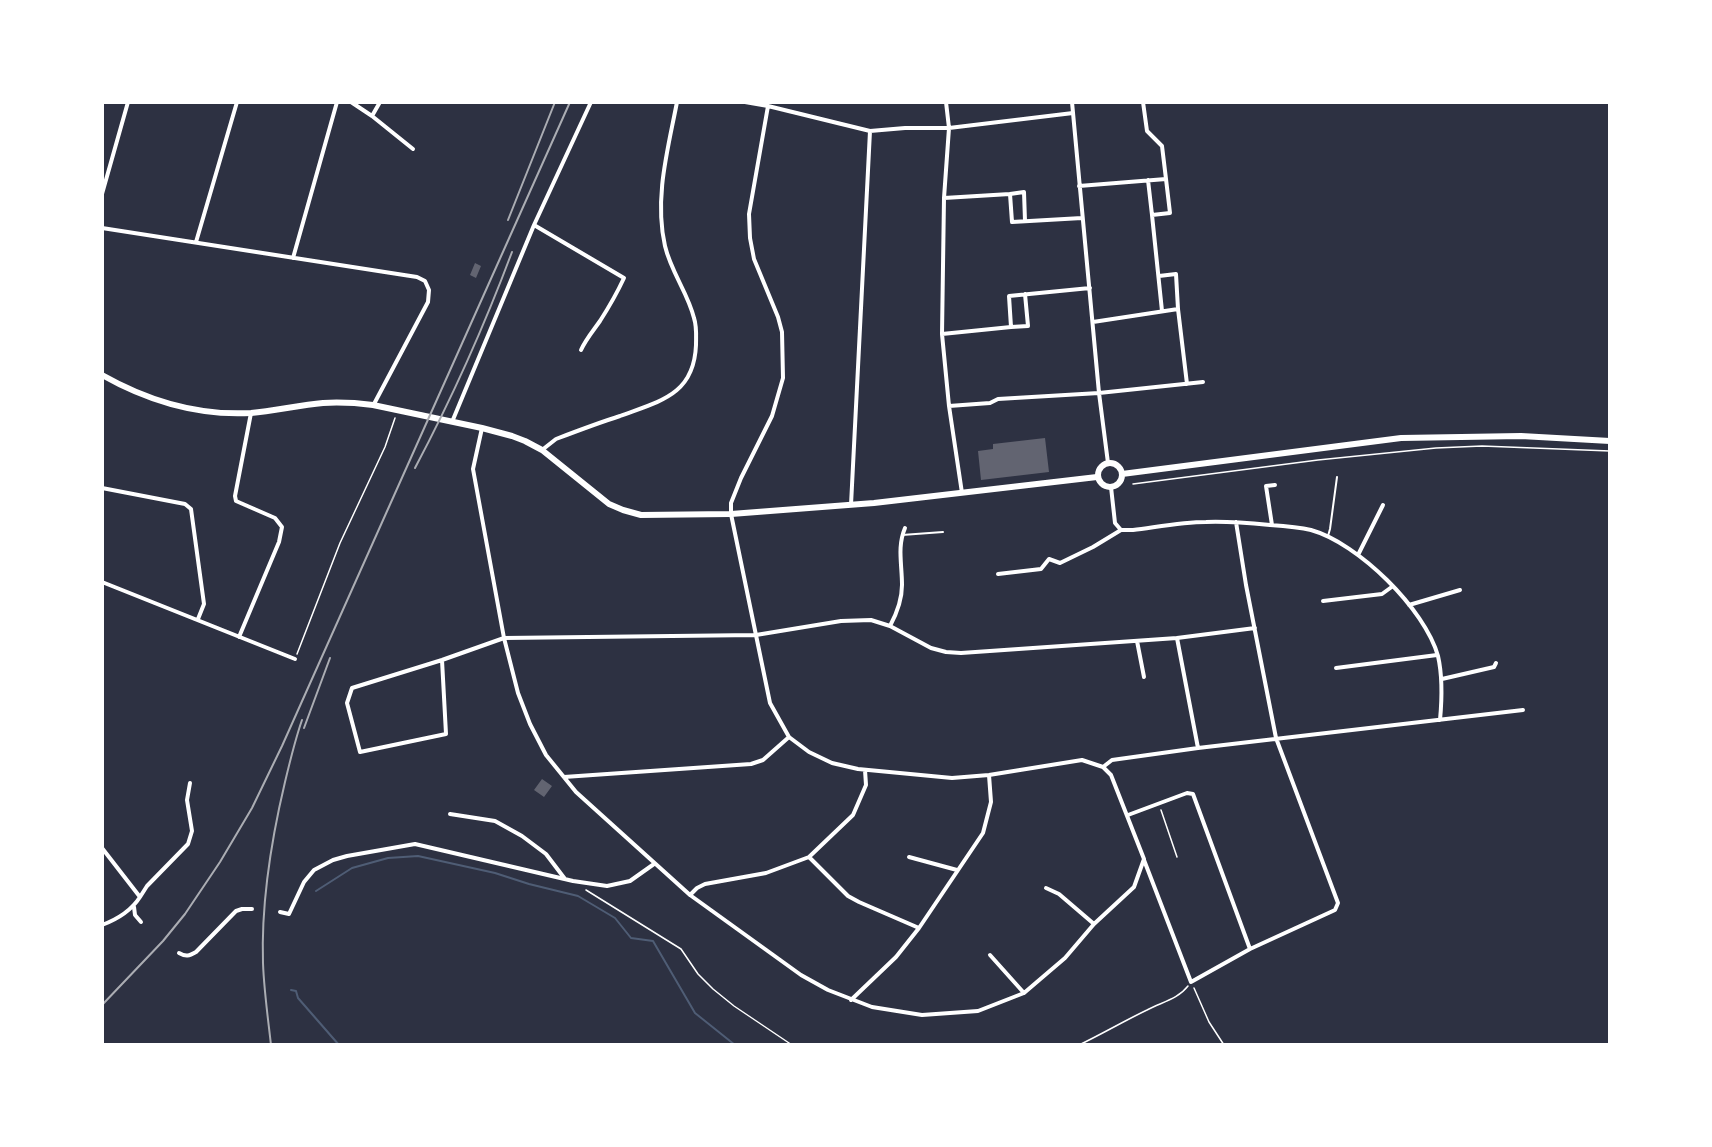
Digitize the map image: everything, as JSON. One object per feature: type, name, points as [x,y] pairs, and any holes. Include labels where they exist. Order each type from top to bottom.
[{"type":"main road","points":[[102,375],[129,390],[174,406],[211,412],[251,413],[323,403],[352,402],[482,428],[512,436],[542,450],[609,504],[640,515],[731,514],[852,505],[1097,477]]},
{"type":"main road","points":[[1122,475],[1401,438],[1521,436],[1610,441]]},
{"type":"main road","points":[[1108,463],[1117,465],[1122,475],[1117,485],[1111,487],[1102,485],[1097,477],[1100,467],[1108,463]]},
{"type":"street","points":[[102,194],[128,102]]},
{"type":"street","points":[[196,242],[237,102]]},
{"type":"street","points":[[292,258],[338,102]]},
{"type":"street","points":[[351,102],[413,149]]},
{"type":"street","points":[[372,116],[380,102]]},
{"type":"street","points":[[452,422],[534,225],[591,102]]},
{"type":"street","points":[[542,450],[556,440],[670,396],[686,381],[696,360],[695,320],[665,247],[661,219],[662,176],[677,102]]},
{"type":"street","points":[[745,102],[870,131],[949,128],[1073,113]]},
{"type":"street","points":[[946,102],[949,128],[944,198],[942,334],[949,406],[963,493]]},
{"type":"street","points":[[1072,102],[1099,393],[1108,463]]},
{"type":"street","points":[[1143,102],[1147,131],[1162,146],[1170,213],[1152,215]]},
{"type":"street","points":[[768,106],[749,214],[754,259],[782,332],[783,378],[772,416],[731,503],[731,514],[770,703],[789,737],[809,752],[832,763],[865,770],[952,778],[988,775],[1082,760],[1103,767],[1111,775],[1128,815],[1191,982],[1250,949],[1338,907],[1276,738],[1236,522]]},
{"type":"street","points":[[852,505],[870,131]]},
{"type":"street","points":[[1079,186],[1166,178]]},
{"type":"street","points":[[1148,180],[1162,311]]},
{"type":"street","points":[[944,198],[1024,192],[1025,221]]},
{"type":"street","points":[[1010,194],[1012,222],[1082,219]]},
{"type":"street","points":[[534,225],[624,278],[615,298],[581,350]]},
{"type":"street","points":[[102,228],[417,277],[425,281],[429,290],[428,302],[374,405]]},
{"type":"street","points":[[1159,276],[1176,273],[1187,384]]},
{"type":"street","points":[[1011,327],[1009,296],[1090,288]]},
{"type":"street","points":[[942,334],[1028,326],[1025,294]]},
{"type":"street","points":[[1093,322],[1178,309]]},
{"type":"street","points":[[949,406],[990,403],[998,399],[1099,393],[1203,382]]},
{"type":"street","points":[[239,636],[279,542],[282,527],[275,518],[236,501],[235,496],[251,413]]},
{"type":"street","points":[[482,428],[474,469],[504,638],[518,693],[530,724],[546,755],[576,792],[654,864],[690,895],[801,975],[828,990],[872,1007],[922,1015],[978,1011],[1024,993],[1065,958],[1094,924],[1134,887],[1144,859]]},
{"type":"street","points":[[1272,525],[1266,486],[1275,484]]},
{"type":"street","points":[[1111,487],[1115,523],[1121,530]]},
{"type":"street","points":[[102,488],[185,504],[191,509],[204,604],[198,619]]},
{"type":"street","points":[[1358,555],[1383,505]]},
{"type":"street","points":[[998,574],[1041,569],[1049,559],[1059,563],[1093,547],[1121,530],[1204,522],[1236,522],[1311,530],[1328,537],[1358,555],[1393,586],[1427,631],[1437,655],[1442,679],[1440,720]]},
{"type":"street","points":[[890,626],[898,609],[902,586],[899,553],[905,528]]},
{"type":"street","points":[[102,582],[295,659]]},
{"type":"street","points":[[1323,601],[1382,594],[1393,586]]},
{"type":"street","points":[[1409,605],[1460,590]]},
{"type":"street","points":[[442,660],[446,734],[360,752],[347,703],[352,688],[504,638],[756,635],[841,621],[871,620],[890,626],[931,648],[961,653],[1177,638],[1255,628]]},
{"type":"street","points":[[1177,638],[1198,748]]},
{"type":"street","points":[[1137,641],[1144,677]]},
{"type":"street","points":[[1335,668],[1437,655]]},
{"type":"street","points":[[1442,679],[1494,667],[1496,663]]},
{"type":"street","points":[[1103,767],[1112,760],[1198,748],[1523,710]]},
{"type":"street","points":[[563,777],[751,764],[763,760],[789,737]]},
{"type":"street","points":[[690,895],[705,884],[766,873],[809,857],[853,815],[866,785],[865,770]]},
{"type":"street","points":[[851,1000],[896,957],[919,928],[983,833],[991,802],[988,775]]},
{"type":"street","points":[[102,925],[120,917],[134,906],[147,886],[188,844],[192,831],[188,800],[190,783]]},
{"type":"street","points":[[1128,815],[1187,793],[1193,794],[1250,949]]},
{"type":"street","points":[[450,814],[495,821],[522,836],[546,854],[566,879]]},
{"type":"street","points":[[280,912],[289,914],[304,882],[314,870],[333,860],[414,844],[573,881],[607,885],[630,881],[654,864]]},
{"type":"street","points":[[102,848],[139,896]]},
{"type":"street","points":[[809,857],[848,896],[859,903],[919,928]]},
{"type":"street","points":[[909,857],[957,870]]},
{"type":"street","points":[[1046,888],[1059,894],[1094,924]]},
{"type":"street","points":[[134,906],[135,915],[141,922]]},
{"type":"street","points":[[179,953],[190,956],[236,911],[252,909]]},
{"type":"street","points":[[990,955],[1024,993]]},
{"type":"lane","points":[[1328,537],[1337,477]]},
{"type":"lane","points":[[902,536],[943,532]]},
{"type":"path","points":[[295,659],[340,543],[399,413]]},
{"type":"path","points":[[1133,484],[1318,460],[1436,448],[1482,446],[1610,451]]},
{"type":"path","points":[[1159,804],[1177,857]]},
{"type":"path","points":[[573,881],[681,949],[698,974],[713,989],[792,1045]]},
{"type":"path","points":[[1079,1045],[1182,994],[1191,982],[1209,1022],[1224,1045]]},
{"type":"building","points":[[475,263],[481,266],[476,278],[470,275]]},
{"type":"building","points":[[1045,438],[1049,472],[981,480],[978,451],[993,449],[993,444]]},
{"type":"building","points":[[542,779],[552,786],[544,797],[534,790]]},
{"type":"waterway","points":[[316,891],[352,868],[388,858],[418,856],[495,873],[578,896],[615,918],[631,938],[653,941],[695,1013],[735,1045]]},
{"type":"waterway","points":[[291,990],[296,991],[298,998],[339,1045]]},
{"type":"railway","points":[[508,220],[555,102]]},
{"type":"railway","points":[[102,1005],[163,941],[185,914],[220,862],[252,808],[282,746],[570,102]]},
{"type":"railway","points":[[415,468],[467,362],[512,252]]},
{"type":"railway","points":[[304,728],[330,658]]},
{"type":"railway","points":[[271,1045],[263,963],[265,894],[280,804],[302,720]]}]
